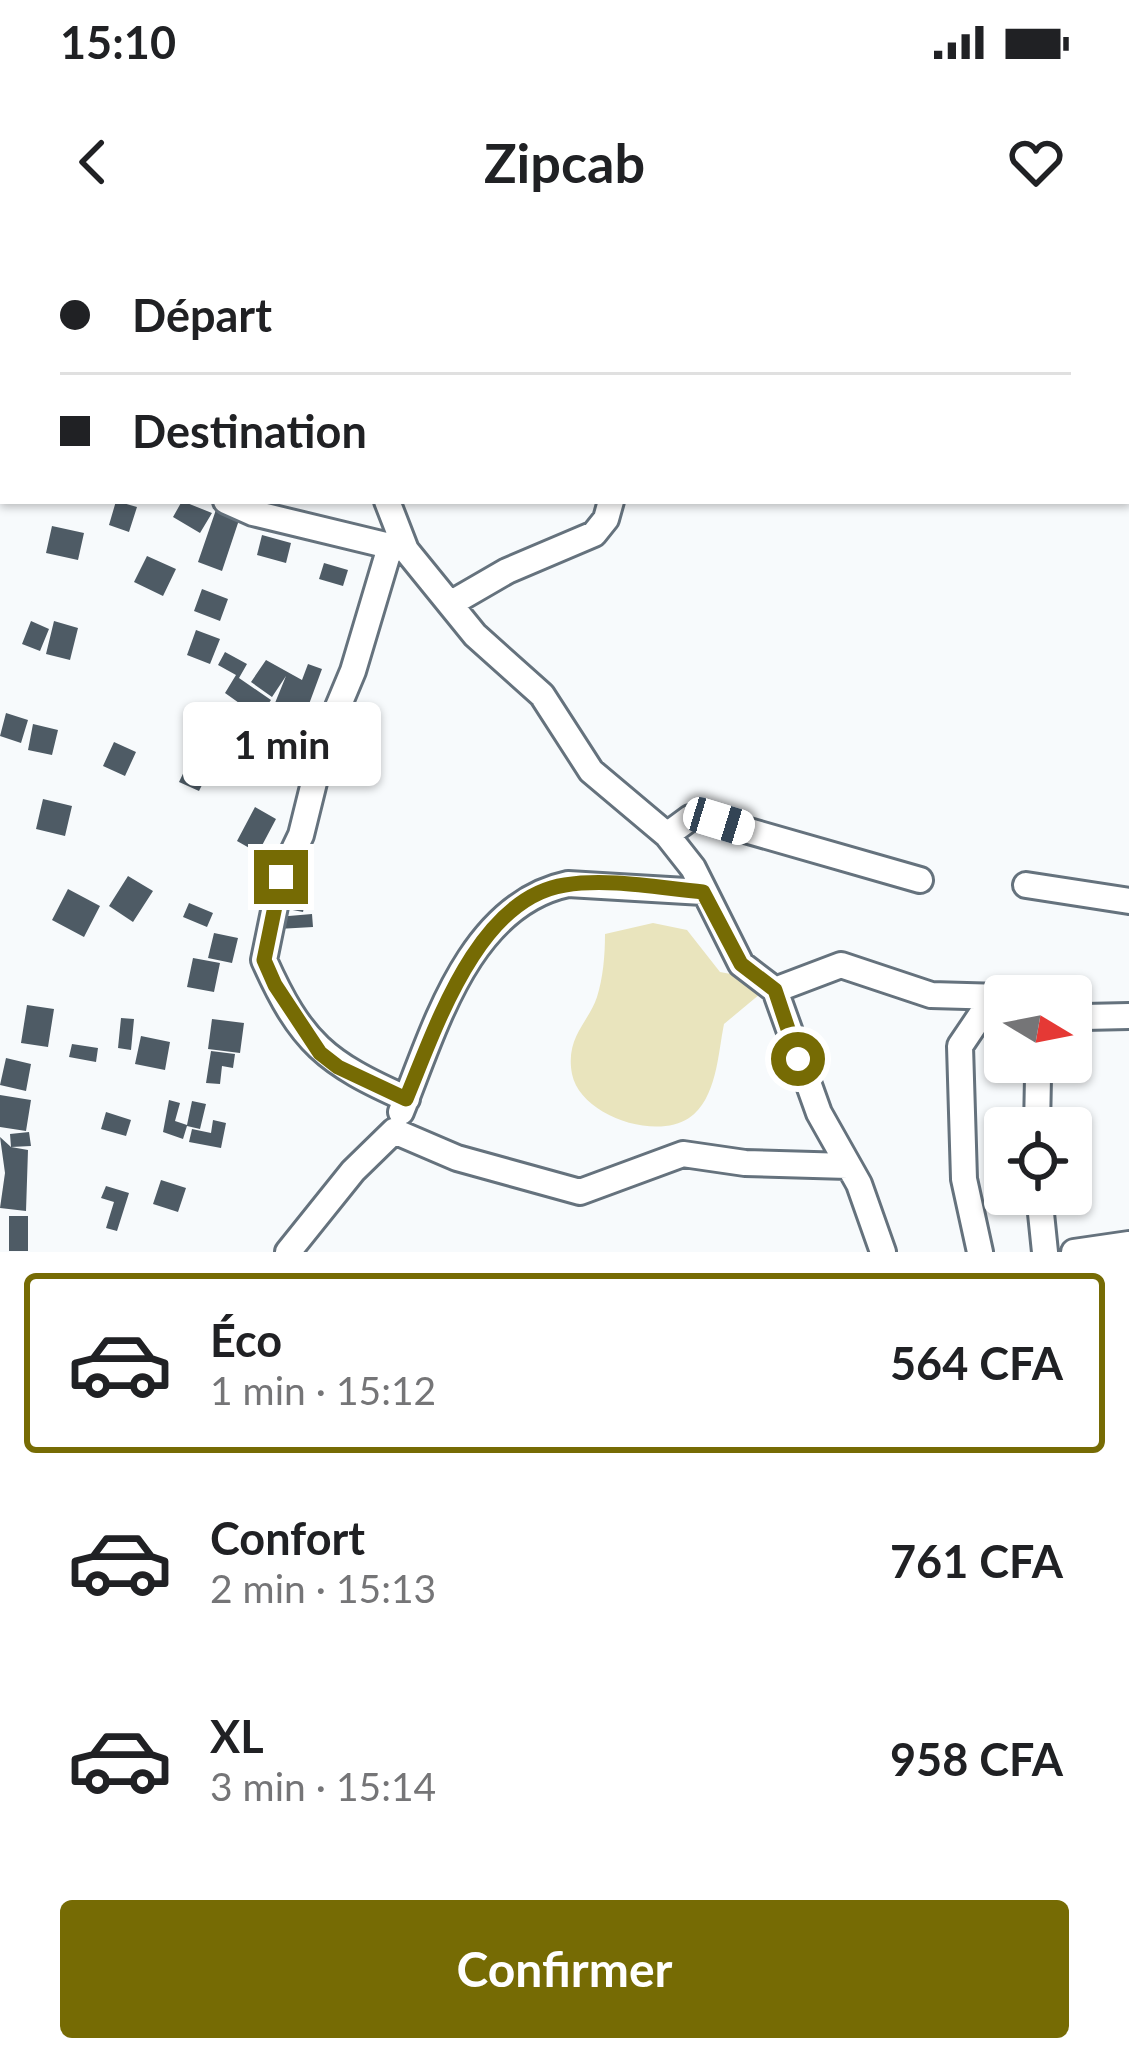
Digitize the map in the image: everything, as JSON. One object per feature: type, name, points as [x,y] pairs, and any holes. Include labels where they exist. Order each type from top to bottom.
[{"type":"street","points":[[233,504],[398,548]]},
{"type":"street","points":[[388,504],[398,548],[542,695],[591,771],[668,835],[741,964],[775,990],[819,1114],[848,1166],[883,1252]]},
{"type":"street","points":[[450,604],[507,571],[594,534],[606,519],[609,504]]},
{"type":"street","points":[[398,548],[326,738],[301,835],[281,877],[264,960],[320,1053],[338,1067],[406,1099]]},
{"type":"street","points":[[668,835],[690,818],[700,818],[920,880]]},
{"type":"street","points":[[287,1252],[353,1171],[394,1131],[456,982],[508,916],[568,884],[703,892]]},
{"type":"street","points":[[1026,885],[1129,901]]},
{"type":"street","points":[[775,990],[842,965],[931,995],[984,997]]},
{"type":"street","points":[[980,1252],[964,1179],[960,1046],[984,1016]]},
{"type":"street","points":[[394,1131],[457,1158],[580,1192],[682,1154],[745,1163],[848,1166]]},
{"type":"street","points":[[1041,1215],[1045,1252]]},
{"type":"street","points":[[1074,1252],[1129,1244]]},
{"type":"shaded area","points":[[653,923],[687,930],[720,972],[747,977],[760,994],[724,1024],[715,1075],[698,1110],[675,1124],[658,1127],[621,1120],[589,1101],[578,1089],[571,1061],[575,1040],[599,990],[605,934]]},
{"type":"building","points":[[115,504],[137,507],[129,532],[109,525]]},
{"type":"building","points":[[180,504],[212,513],[200,533],[173,517]]},
{"type":"building","points":[[218,504],[243,508],[222,571],[198,562]]},
{"type":"building","points":[[52,526],[84,533],[78,560],[46,553]]},
{"type":"building","points":[[262,535],[291,543],[286,563],[257,555]]},
{"type":"building","points":[[147,556],[176,569],[163,596],[134,582]]},
{"type":"building","points":[[324,563],[348,570],[343,586],[319,579]]},
{"type":"building","points":[[202,589],[228,599],[220,621],[194,611]]},
{"type":"building","points":[[31,621],[49,629],[40,651],[22,644]]},
{"type":"building","points":[[54,621],[78,628],[70,660],[46,654]]},
{"type":"building","points":[[196,630],[220,639],[210,664],[187,655]]},
{"type":"building","points":[[225,652],[247,664],[239,678],[271,700],[259,717],[225,693],[236,675],[218,665]]},
{"type":"building","points":[[266,660],[302,680],[308,664],[322,669],[305,715],[275,703],[286,676],[272,697],[251,682]]},
{"type":"building","points":[[274,710],[293,721],[278,747],[260,737]]},
{"type":"building","points":[[6,713],[28,720],[21,743],[0,736]]},
{"type":"building","points":[[33,724],[58,730],[52,755],[28,750]]},
{"type":"building","points":[[223,739],[245,753],[235,770],[213,757]]},
{"type":"building","points":[[114,742],[136,752],[125,776],[103,766]]},
{"type":"building","points":[[190,759],[210,769],[199,791],[179,782]]},
{"type":"building","points":[[43,799],[72,806],[65,836],[36,829]]},
{"type":"building","points":[[255,807],[276,819],[258,853],[237,841]]},
{"type":"building","points":[[128,876],[153,891],[133,922],[109,906]]},
{"type":"building","points":[[282,883],[308,888],[303,912],[277,907]]},
{"type":"building","points":[[68,889],[100,906],[84,937],[52,920]]},
{"type":"building","points":[[189,903],[213,913],[207,927],[183,917]]},
{"type":"building","points":[[312,914],[313,927],[278,929],[277,917]]},
{"type":"building","points":[[214,933],[238,938],[232,963],[208,958]]},
{"type":"building","points":[[193,958],[220,963],[214,992],[187,987]]},
{"type":"building","points":[[27,1005],[54,1009],[48,1047],[21,1043]]},
{"type":"building","points":[[121,1018],[134,1019],[131,1050],[118,1048]]},
{"type":"building","points":[[212,1019],[244,1023],[240,1053],[208,1049]]},
{"type":"building","points":[[141,1036],[170,1042],[165,1070],[135,1064]]},
{"type":"building","points":[[72,1044],[98,1048],[96,1062],[69,1057]]},
{"type":"building","points":[[211,1051],[235,1054],[233,1068],[222,1066],[220,1084],[206,1083]]},
{"type":"building","points":[[6,1058],[31,1064],[26,1091],[0,1085]]},
{"type":"building","points":[[0,1095],[31,1100],[26,1131],[0,1127]]},
{"type":"building","points":[[169,1100],[180,1103],[175,1121],[187,1125],[192,1101],[206,1104],[200,1129],[187,1126],[183,1139],[163,1132]]},
{"type":"building","points":[[106,1112],[131,1120],[126,1136],[101,1129]]},
{"type":"building","points":[[213,1120],[226,1123],[221,1148],[189,1142],[192,1129],[211,1133]]},
{"type":"building","points":[[29,1132],[31,1146],[11,1147],[10,1134]]},
{"type":"building","points":[[0,1137],[11,1147],[28,1150],[26,1211],[0,1208],[5,1173]]},
{"type":"building","points":[[161,1180],[186,1188],[178,1212],[153,1204]]},
{"type":"building","points":[[106,1186],[129,1193],[117,1231],[106,1228],[114,1202],[101,1198]]},
{"type":"building","points":[[9,1216],[28,1216],[28,1251],[9,1251]]},
{"type":"route","points":[[281,877],[266,932],[264,960],[275,985],[320,1053],[338,1067],[406,1099],[438,1017],[477,950],[508,916],[536,896],[568,884],[703,892],[741,964],[775,990],[798,1059]]}]
